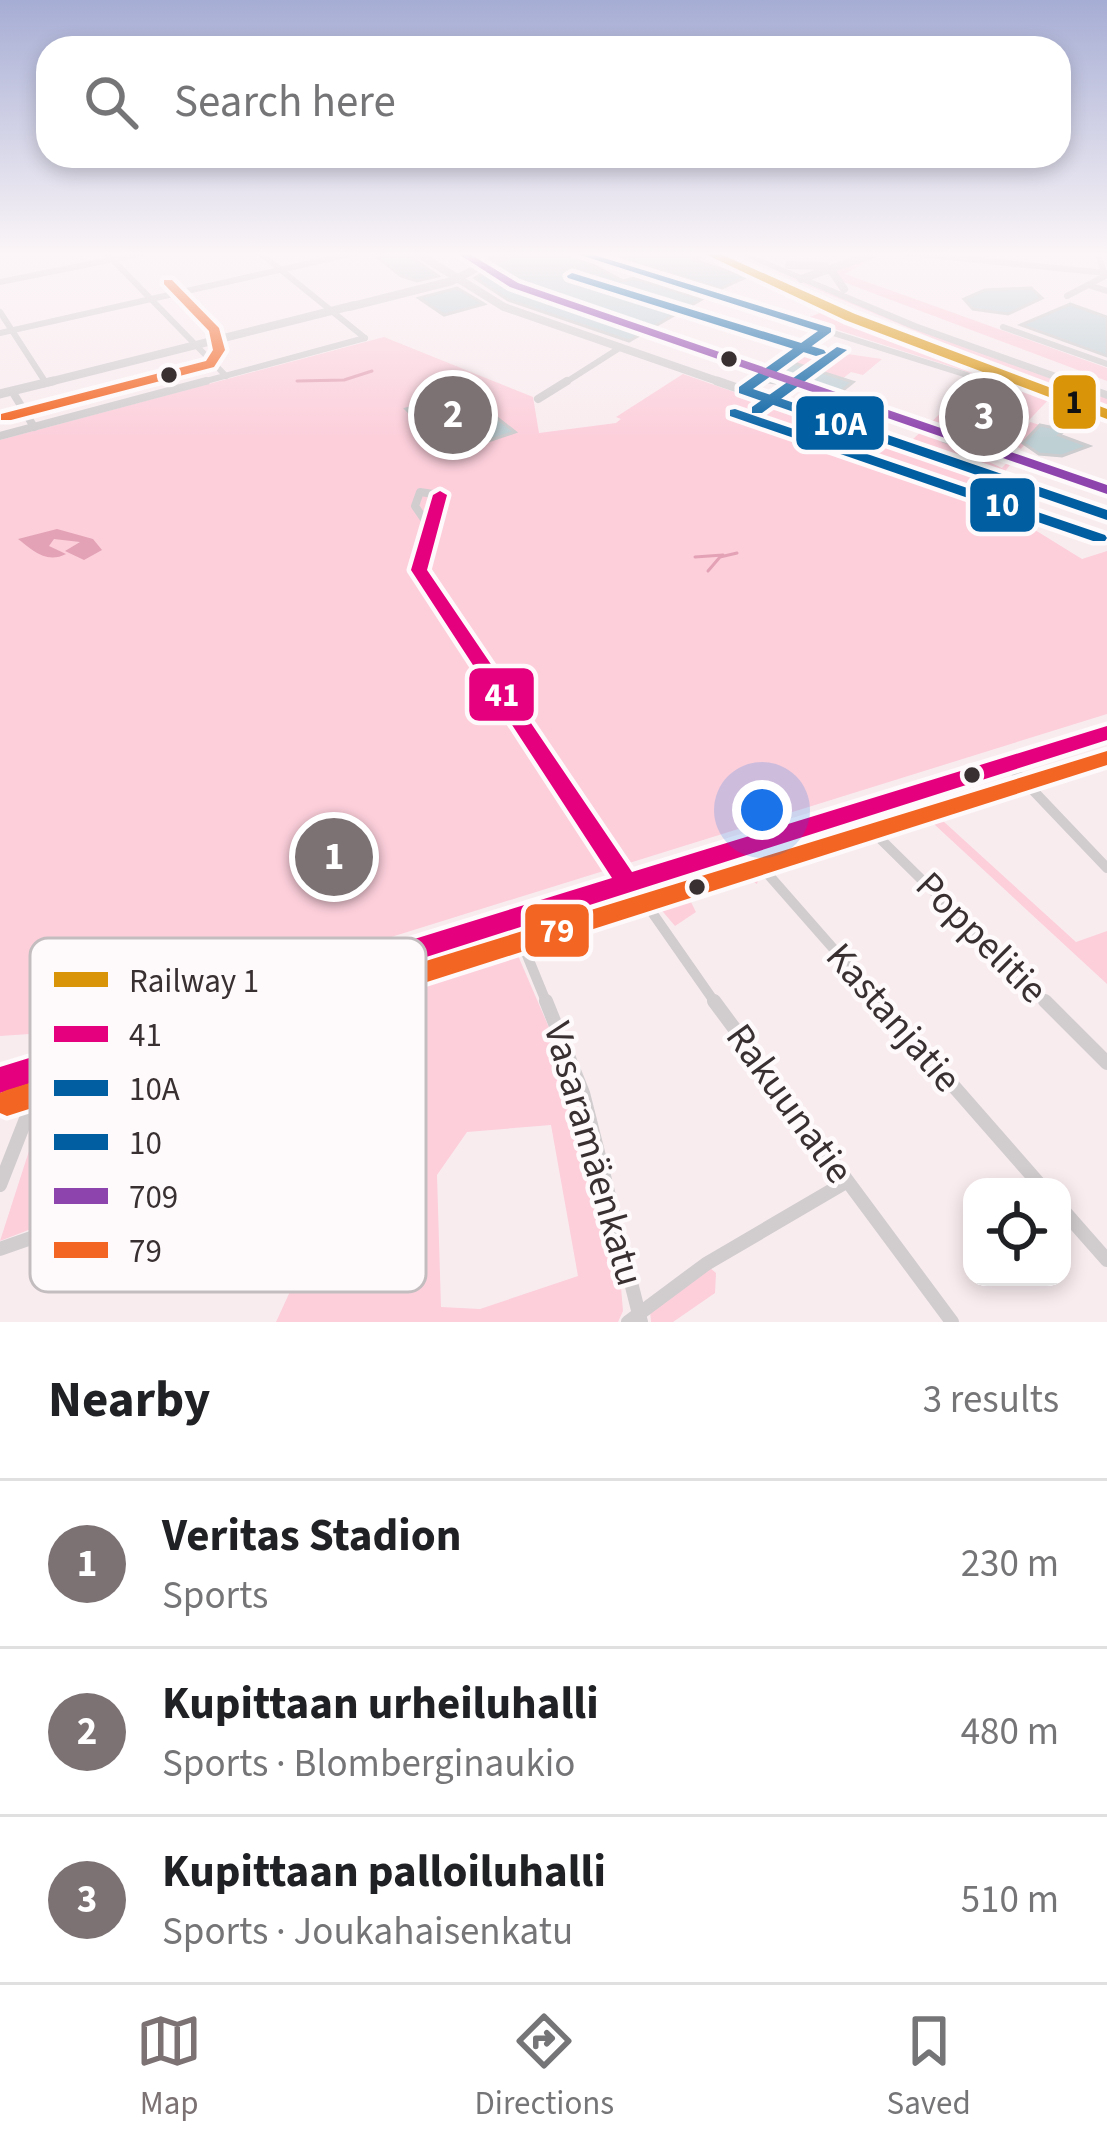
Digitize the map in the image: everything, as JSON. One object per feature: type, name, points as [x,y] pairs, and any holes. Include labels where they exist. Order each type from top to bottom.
[{"type":"highway","points":[[907,315],[1107,391]]},
{"type":"highway","points":[[910,315],[1107,391]]},
{"type":"street","points":[[2,315],[46,383]]},
{"type":"street","points":[[0,334],[83,315]]},
{"type":"street","points":[[166,315],[226,376]]},
{"type":"street","points":[[0,394],[317,315]]},
{"type":"street","points":[[0,436],[365,338],[337,315]]},
{"type":"street","points":[[527,315],[1107,515]]},
{"type":"street","points":[[777,315],[968,375]]},
{"type":"street","points":[[1003,327],[1107,364]]},
{"type":"street","points":[[742,389],[827,330]]},
{"type":"street","points":[[538,399],[621,347]]},
{"type":"street","points":[[12,392],[34,427]]},
{"type":"street","points":[[427,491],[440,495],[430,528],[415,497],[427,491]]},
{"type":"street","name":"Rakuunatie","points":[[430,528],[422,576],[628,884],[952,1322]]},
{"type":"street","points":[[426,948],[1107,734]]},
{"type":"street","points":[[1008,764],[1107,868]]},
{"type":"street","name":"Poppelitie","points":[[854,813],[1107,1063]]},
{"type":"street","name":"Kastanjatie","points":[[745,848],[1034,1178]]},
{"type":"street","name":"Vasaramäenkatu","points":[[513,921],[583,1093],[636,1319]]},
{"type":"street","points":[[0,1080],[30,1071]]},
{"type":"street","points":[[0,1185],[30,1109]]},
{"type":"street","points":[[636,1319],[760,1229],[846,1182]]},
{"type":"street","points":[[1071,1219],[1107,1260]]},
{"type":"street","points":[[0,1249],[30,1238]]},
{"type":"shaded area","points":[[840,315],[1051,397],[1009,441],[1023,435],[1030,422],[1040,425],[1021,449],[1008,441],[989,462],[1002,468],[1014,455],[1010,451],[1018,454],[1004,473],[911,441],[980,376],[804,319]]},
{"type":"shaded area","points":[[877,315],[1107,398],[1107,412]]},
{"type":"shaded area","points":[[930,315],[958,315],[1107,368],[1107,381]]},
{"type":"shaded area","points":[[384,337],[533,397],[539,433],[616,423],[621,419],[616,417],[683,374],[1015,491],[996,506],[1082,559],[1107,551],[1107,714],[388,938],[30,938],[30,1034],[0,1036],[0,440]]},
{"type":"shaded area","points":[[813,349],[882,359],[863,375],[851,372],[842,379],[793,363]]},
{"type":"shaded area","points":[[57,529],[93,539],[102,550],[84,560],[65,551],[80,542],[54,539],[49,546],[66,554],[51,557],[18,539]]},
{"type":"shaded area","points":[[931,810],[1076,942],[1107,931],[1107,984],[922,813]]},
{"type":"shaded area","points":[[750,867],[759,876],[757,884],[742,874],[686,892],[696,912],[675,926],[653,900]]},
{"type":"shaded area","points":[[513,944],[572,1081],[620,1275],[623,1311],[618,1322],[276,1322],[290,1292],[426,1292],[426,972]],"holes":[[[551,1125],[578,1276],[480,1309],[441,1307],[437,1175],[467,1132]]]},
{"type":"shaded area","points":[[30,1148],[30,1229],[0,1241]]},
{"type":"shaded area","points":[[709,1267],[716,1273],[715,1293],[673,1322],[651,1322],[650,1311]]},
{"type":"building","points":[[551,315],[675,315],[629,341]]},
{"type":"building","points":[[1045,315],[1107,317],[1107,356],[1021,325]]},
{"type":"building","points":[[794,363],[853,382],[828,402],[785,384],[767,382]]},
{"type":"building","points":[[442,376],[515,432],[455,452],[436,439],[406,409],[450,396],[432,379]]},
{"type":"building","points":[[970,389],[1023,402],[1011,435],[980,453],[943,441],[948,417]]},
{"type":"building","points":[[1040,425],[1065,430],[1059,435],[1089,446],[1062,456],[1039,454],[1023,443]]},
{"type":"waterway","points":[[297,381],[344,380],[372,371]]},
{"type":"waterway","points":[[708,571],[720,557],[737,553]]},
{"type":"waterway","points":[[695,557],[723,555]]},
{"type":"rail line","name":"1","points":[[845,315],[1107,414]]},
{"type":"transit line","name":"79","points":[[6,417],[210,364],[219,350],[215,330],[200,315]]},
{"type":"transit line","name":"709","points":[[600,315],[1107,490]]},
{"type":"transit line","name":"10","points":[[697,315],[820,353]]},
{"type":"transit line","name":"10A","points":[[778,315],[827,330]]},
{"type":"transit line","name":"10A","points":[[743,390],[827,330]]},
{"type":"transit line","name":"10","points":[[757,410],[841,350]]},
{"type":"transit line","name":"10A","points":[[743,390],[1107,515]]},
{"type":"transit line","name":"10","points":[[735,413],[1099,538]]},
{"type":"transit line","name":"41","points":[[440,495],[419,570],[628,884]]},
{"type":"transit line","name":"41","points":[[426,946],[1107,733]]},
{"type":"transit line","name":"79","points":[[426,972],[1107,758]]},
{"type":"transit line","name":"41","points":[[0,1080],[30,1071]]},
{"type":"transit line","name":"79","points":[[7,1103],[30,1096]]},
{"type":"place","name":"Kupittaan urheiluhalli","points":[[453,415]]},
{"type":"place","name":"Kupittaan palloiluhalli","points":[[984,417]]},
{"type":"place","name":"Veritas Stadion","points":[[334,857]]}]
